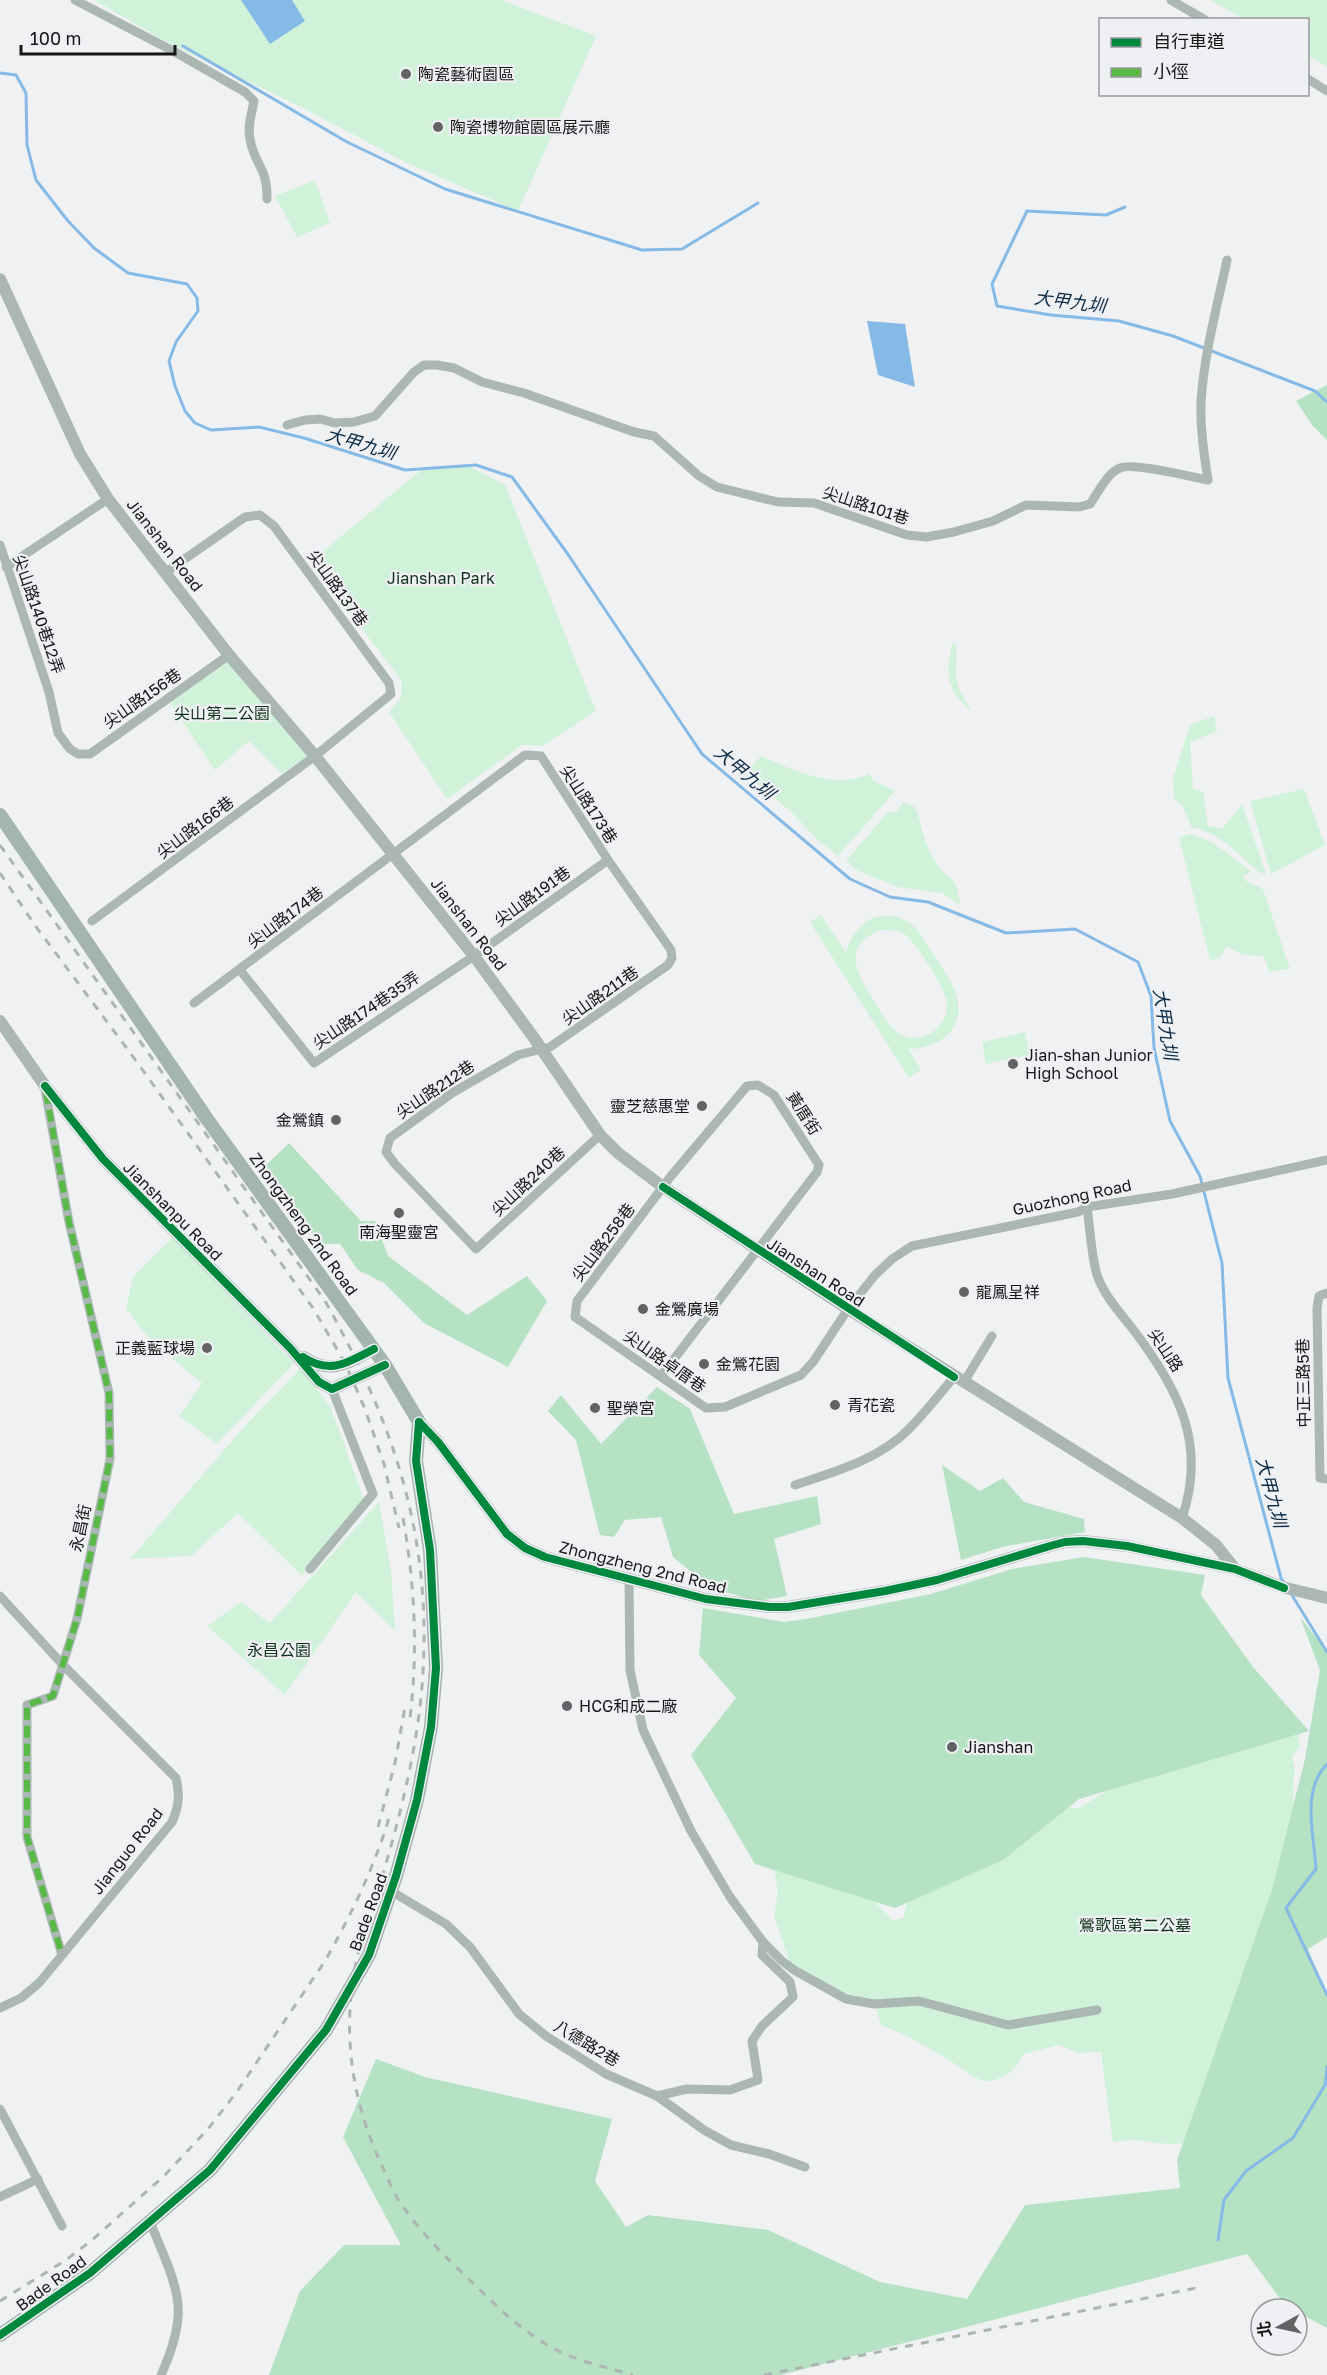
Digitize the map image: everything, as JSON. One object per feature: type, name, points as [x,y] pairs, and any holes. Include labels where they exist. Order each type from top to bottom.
[{"type":"main road","name":"Zhongzheng 2nd Road","points":[[0,815],[207,1119],[374,1349],[419,1422]]},
{"type":"main road","name":"Bade Road","points":[[0,2335],[90,2273],[210,2170],[326,2030],[369,1955],[391,1891],[417,1800],[431,1727],[436,1668],[430,1550],[416,1461],[419,1422]]},
{"type":"street","points":[[75,0],[175,52],[245,92],[254,100],[249,124],[250,140],[266,177],[267,199]]},
{"type":"street","points":[[1171,0],[1201,18]]},
{"type":"street","points":[[1309,80],[1327,90]]},
{"type":"street","name":"尖山路101巷","points":[[287,425],[320,419],[335,423],[354,422],[375,416],[414,372],[424,365],[454,368],[482,382],[524,393],[634,432],[654,436],[699,476],[717,487],[778,502],[814,503],[907,535],[926,537],[993,521],[1026,505],[1079,507],[1090,504],[1110,475],[1120,467],[1139,467],[1208,480],[1201,432],[1201,401],[1208,349],[1227,260]]},
{"type":"street","name":"Jianshan Road","points":[[0,279],[80,454],[108,499],[230,655],[315,756],[474,956],[600,1135],[618,1153],[663,1187],[848,1309],[1182,1518],[1216,1545],[1235,1569]]},
{"type":"street","points":[[6,567],[108,499]]},
{"type":"street","name":"尖山路137巷","points":[[166,572],[245,517],[260,515],[273,526],[389,683],[391,694],[315,756]]},
{"type":"street","name":"尖山路140巷12弄","points":[[0,545],[49,692],[58,733],[70,749]]},
{"type":"street","name":"尖山路156巷","points":[[70,749],[78,754],[90,754],[230,655]]},
{"type":"street","name":"尖山路173巷","points":[[394,854],[525,755],[541,756],[608,860],[671,950],[672,958]]},
{"type":"street","name":"尖山路166巷","points":[[92,921],[315,756]]},
{"type":"street","name":"尖山路174巷","points":[[194,1003],[394,854]]},
{"type":"street","name":"尖山路191巷","points":[[474,956],[608,860]]},
{"type":"street","name":"尖山路174巷35弄","points":[[240,970],[314,1063],[474,956]]},
{"type":"street","name":"尖山路211巷","points":[[540,1048],[550,1047],[631,992],[668,965],[672,958]]},
{"type":"street","name":"Jianshanpu Road","points":[[0,1021],[45,1086],[103,1159],[290,1348],[319,1382],[332,1389]]},
{"type":"street","name":"尖山路212巷","points":[[476,1249],[394,1164],[386,1152],[390,1138],[452,1093],[518,1055],[540,1048]]},
{"type":"street","name":"黃厝街","points":[[663,1187],[747,1086],[758,1085],[766,1088],[774,1095],[819,1165],[817,1172],[757,1249]]},
{"type":"street","name":"永昌街","points":[[45,1086],[69,1222],[109,1393],[110,1459],[77,1618],[53,1696],[27,1705],[27,1837],[62,1955]]},
{"type":"street","name":"尖山路240巷","points":[[476,1249],[600,1135]]},
{"type":"street","name":"Guozhong Road","points":[[848,1309],[874,1275],[912,1246],[1078,1212],[1087,1207],[1203,1187],[1327,1161]]},
{"type":"street","name":"尖山路258巷","points":[[575,1317],[577,1300],[663,1187]]},
{"type":"street","name":"尖山路","points":[[1087,1207],[1097,1275],[1114,1304],[1168,1379],[1182,1408],[1191,1448],[1191,1493],[1182,1518]]},
{"type":"street","points":[[661,1376],[757,1249]]},
{"type":"street","name":"中正三路5巷","points":[[1324,1479],[1317,1308],[1319,1296],[1327,1293]]},
{"type":"street","name":"尖山路卓厝巷","points":[[575,1317],[706,1408],[725,1407],[801,1375],[813,1362],[848,1309]]},
{"type":"street","points":[[795,1485],[853,1464],[879,1451],[907,1431],[959,1379],[992,1336]]},
{"type":"street","name":"Jianshanpu Road","points":[[290,1348],[316,1366],[330,1368],[374,1349]]},
{"type":"street","points":[[310,1569],[372,1494],[332,1389],[385,1365]]},
{"type":"street","name":"Zhongzheng 2nd Road","points":[[419,1422],[438,1442],[507,1534],[516,1541],[545,1557],[706,1599],[788,1607],[885,1592],[937,1580],[1065,1542],[1083,1541],[1127,1546],[1235,1569],[1288,1589],[1327,1598]]},
{"type":"street","points":[[629,1579],[630,1670],[643,1730],[691,1831],[730,1897],[763,1942],[794,1970],[846,2000],[874,2004],[919,2001],[1008,2025],[1097,2010]]},
{"type":"street","name":"Jianguo Road","points":[[0,1596],[63,1665],[176,1778],[180,1795],[178,1810],[172,1822],[62,1955],[21,1998],[0,2008]]},
{"type":"street","name":"八德路2巷","points":[[391,1891],[446,1923],[470,1947],[519,2014],[546,2036],[606,2074],[657,2096],[704,2130],[731,2145],[769,2154],[805,2167]]},
{"type":"street","points":[[657,2096],[687,2089],[730,2090],[758,2080],[752,2041],[762,2026],[793,1997],[790,1982],[762,1955],[763,1942]]},
{"type":"street","points":[[0,2109],[62,2226]]},
{"type":"street","points":[[0,2197],[38,2179]]},
{"type":"street","points":[[150,2221],[178,2298],[176,2330],[169,2358],[161,2375]]},
{"type":"green space","name":"陶瓷藝術園區","points":[[94,0],[501,0],[596,36],[518,211],[407,163],[305,109],[163,40]]},
{"type":"green space","points":[[1210,0],[1327,0],[1327,67],[1309,57],[1309,18],[1242,18]]},
{"type":"green space","points":[[315,180],[330,223],[297,237],[275,196]]},
{"type":"green space","points":[[1327,385],[1327,440],[1313,426],[1296,401]]},
{"type":"green space","name":"Jianshan Park","points":[[425,467],[471,467],[505,485],[596,711],[543,746],[522,745],[447,799],[389,712],[401,698],[402,681],[310,562]]},
{"type":"green space","points":[[955,643],[957,681],[971,712],[957,696],[950,681],[950,655],[952,644]]},
{"type":"green space","name":"尖山第二公園","points":[[228,660],[307,756],[282,774],[249,741],[215,770],[170,703]]},
{"type":"green space","points":[[1214,716],[1217,731],[1190,742],[1193,788],[1203,792],[1208,826],[1222,829],[1242,804],[1266,874],[1259,872],[1211,833],[1192,828],[1183,807],[1174,798],[1173,778],[1190,725]]},
{"type":"green space","points":[[761,756],[814,777],[842,780],[869,774],[874,781],[895,791],[838,856],[819,841],[789,810],[745,774]]},
{"type":"green space","points":[[1304,789],[1325,845],[1271,874],[1250,801]]},
{"type":"green space","points":[[903,802],[912,805],[917,811],[929,850],[940,868],[955,883],[960,905],[942,893],[897,887],[858,871],[846,861],[888,812],[897,811]]},
{"type":"green space","points":[[1190,834],[1215,845],[1252,872],[1243,875],[1246,881],[1263,889],[1290,969],[1269,972],[1264,957],[1242,954],[1227,947],[1220,958],[1210,960],[1179,838]]},
{"type":"green space","points":[[821,915],[846,953],[849,943],[861,926],[877,917],[887,915],[897,917],[908,922],[919,932],[952,984],[958,1006],[958,1017],[948,1035],[930,1045],[908,1049],[921,1070],[909,1078],[810,922]],"holes":[[[880,930],[897,931],[908,937],[941,986],[947,1002],[946,1011],[941,1023],[932,1033],[913,1038],[898,1032],[886,1020],[861,978],[856,960],[860,944]]]},
{"type":"green space","points":[[1025,1032],[1030,1055],[986,1064],[982,1042]]},
{"type":"green space","points":[[289,1143],[361,1221],[375,1221],[388,1256],[467,1315],[527,1276],[547,1301],[508,1367],[424,1323],[384,1283],[358,1270],[340,1244],[319,1244],[265,1166]]},
{"type":"green space","points":[[173,1237],[294,1363],[217,1444],[179,1416],[202,1383],[150,1340],[126,1309],[133,1277]]},
{"type":"green space","points":[[301,1368],[331,1408],[364,1500],[302,1576],[238,1513],[191,1556],[130,1559],[244,1427]]},
{"type":"green space","points":[[657,1387],[690,1409],[734,1514],[817,1496],[821,1524],[774,1539],[787,1596],[757,1601],[711,1588],[673,1557],[661,1517],[625,1520],[614,1537],[600,1535],[576,1440],[548,1411],[561,1395],[601,1444]]},
{"type":"green space","points":[[942,1465],[980,1491],[1003,1478],[1024,1502],[1084,1519],[1085,1532],[1002,1547],[961,1560]]},
{"type":"green space","name":"永昌公園","points":[[379,1502],[391,1570],[395,1631],[356,1592],[285,1695],[207,1626],[241,1602],[270,1623]]},
{"type":"green space","points":[[1084,1557],[1205,1575],[1201,1595],[1253,1667],[1309,1731],[1079,1799],[1003,1860],[895,1908],[755,1864],[691,1755],[736,1698],[699,1655],[703,1608],[784,1622],[931,1594],[1012,1569]]},
{"type":"green space","points":[[1300,1617],[1327,1651],[1327,1937],[1308,1949],[1327,1995],[1327,2328],[1309,2318],[1309,2297],[1279,2297],[1247,2254],[781,2375],[269,2375],[300,2291],[344,2245],[401,2245],[343,2137],[376,2059],[425,2077],[612,2119],[595,2181],[626,2227],[648,2215],[768,2230],[880,2282],[967,2299],[1025,2205],[1180,2188],[1177,2160],[1272,1890],[1305,1759],[1320,1670]]},
{"type":"green space","name":"鶯歌區第二公墓","points":[[1296,1722],[1300,1746],[1292,1757],[1295,1768],[1293,1787],[1295,1837],[1192,2140],[1173,2144],[1134,2140],[1113,2143],[1101,2052],[1079,2053],[1058,2045],[1024,2054],[1008,2074],[991,2081],[984,2081],[975,2078],[921,2044],[881,2025],[874,2000],[833,1992],[791,1966],[774,1916],[778,1891],[770,1845],[874,1901],[893,1920],[903,1918],[909,1896],[1058,1803],[1067,1808],[1079,1808],[1144,1768]]},
{"type":"water","points":[[241,0],[292,0],[305,21],[270,44]]},
{"type":"water","points":[[867,321],[905,324],[915,387],[878,375]]},
{"type":"waterway","points":[[183,46],[347,142],[445,189],[642,250],[682,249],[758,203]]},
{"type":"waterway","name":"大甲九圳","points":[[0,73],[16,75],[26,93],[27,145],[36,180],[68,221],[94,248],[128,273],[187,284],[197,298],[198,311],[176,342],[169,361],[175,386],[185,411],[195,423],[211,430],[259,427],[304,438],[405,470],[476,465],[512,477],[567,553],[702,754],[850,879],[890,897],[928,902],[1006,933],[1075,929],[1138,962],[1151,996],[1154,1048],[1170,1121],[1200,1176],[1222,1263],[1228,1378],[1281,1578],[1285,1584]]},
{"type":"waterway","name":"大甲九圳","points":[[1125,207],[1106,215],[1027,211],[992,284],[997,306],[1051,315],[1119,321],[1173,336],[1315,391],[1327,402]]},
{"type":"waterway","name":"大甲九圳","points":[[1290,1592],[1327,1652]]},
{"type":"waterway","name":"大甲九圳","points":[[1327,1764],[1319,1775],[1312,1800],[1311,1814],[1316,1869],[1286,1908],[1327,1995]]},
{"type":"waterway","name":"大甲九圳","points":[[1218,2240],[1224,2200],[1246,2171],[1293,2138],[1325,2085],[1327,2067]]},
{"type":"railway","points":[[0,845],[325,1301],[370,1390],[388,1435],[402,1480],[421,1572],[424,1621],[421,1698],[414,1749],[403,1800],[357,1958],[350,2011],[354,2080],[374,2146],[395,2193],[407,2212],[444,2255],[501,2310],[530,2334],[560,2352],[633,2375]]},
{"type":"railway","points":[[0,873],[34,924],[134,1058],[313,1308],[345,1363],[365,1409],[384,1464],[399,1528]]},
{"type":"railway","points":[[403,1518],[414,1618],[414,1668],[410,1718]]},
{"type":"railway","points":[[378,1827],[395,1763],[405,1707]]},
{"type":"railway","points":[[0,2301],[66,2260],[92,2240],[164,2176],[208,2129],[236,2093],[325,1961],[361,1891],[389,1818]]},
{"type":"railway","points":[[764,2375],[1201,2287]]},
{"type":"marked path","points":[[46,1092],[69,1222],[109,1393],[110,1459],[77,1619],[53,1696],[27,1705],[27,1837],[62,1955]]},
{"type":"cycle path","points":[[45,1086],[103,1159],[290,1348],[319,1382],[332,1389],[385,1365]]},
{"type":"cycle path","points":[[663,1187],[954,1377]]},
{"type":"cycle path","points":[[303,1357],[330,1366],[347,1362],[374,1349]]},
{"type":"cycle path","points":[[419,1422],[438,1442],[507,1534],[525,1548],[545,1557],[706,1599],[788,1607],[937,1580],[1050,1546],[1083,1541],[1127,1546],[1235,1569],[1284,1588]]},
{"type":"cycle path","points":[[0,2335],[90,2273],[210,2170],[326,2030],[369,1955],[396,1876],[417,1800],[431,1727],[436,1668],[430,1550],[416,1461],[419,1422]]},
{"type":"place","name":"陶瓷藝術園區","points":[[406,74]]},
{"type":"place","name":"陶瓷博物館園區展示廳","points":[[438,127]]},
{"type":"place","name":"Jian-shan Junior High School","points":[[1013,1064]]},
{"type":"place","name":"靈芝慈惠堂","points":[[702,1106]]},
{"type":"place","name":"金鶯鎮","points":[[336,1120]]},
{"type":"place","name":"南海聖靈宮","points":[[399,1213]]},
{"type":"place","name":"龍鳳呈祥","points":[[964,1292]]},
{"type":"place","name":"金鶯廣場","points":[[643,1309]]},
{"type":"place","name":"正義藍球場","points":[[207,1348]]},
{"type":"place","name":"金鶯花園","points":[[704,1364]]},
{"type":"place","name":"青花瓷","points":[[835,1405]]},
{"type":"place","name":"聖榮宮","points":[[595,1408]]},
{"type":"place","name":"HCG和成二廠","points":[[567,1706]]},
{"type":"place","name":"Jianshan","points":[[952,1747]]}]
